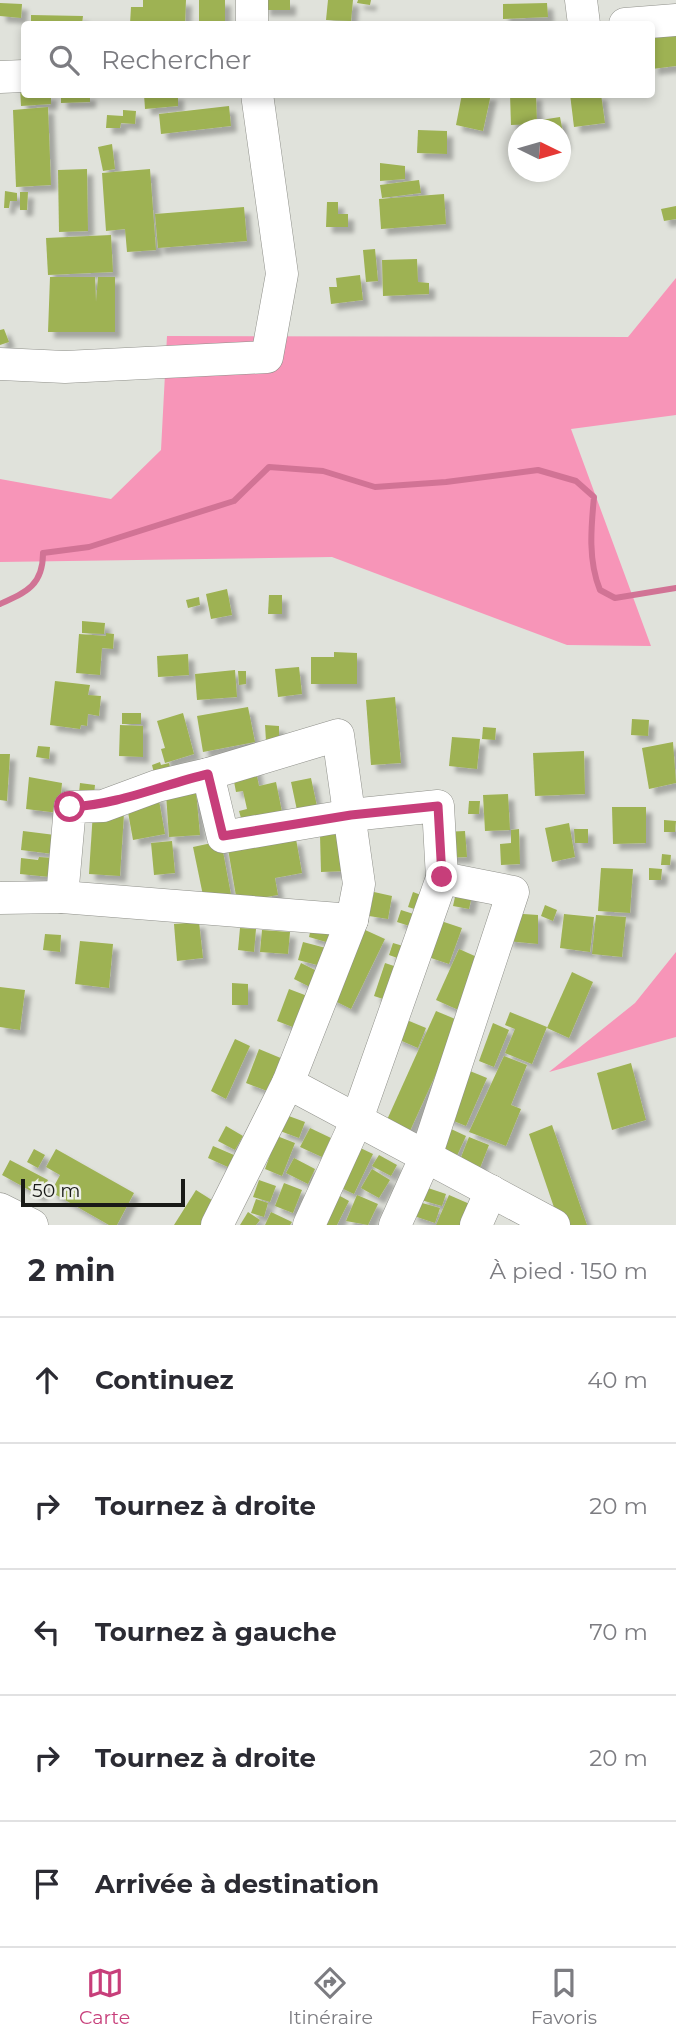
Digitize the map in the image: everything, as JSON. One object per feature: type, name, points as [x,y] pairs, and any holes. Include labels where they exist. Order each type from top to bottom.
[{"type":"street","points":[[252,0],[252,21]]},
{"type":"street","points":[[581,0],[583,21]]},
{"type":"street","points":[[655,22],[676,20]]},
{"type":"street","points":[[0,78],[21,76]]},
{"type":"street","points":[[0,364],[65,367],[267,357],[282,274],[258,98]]},
{"type":"street","points":[[62,897],[70,807],[103,806],[157,786],[338,736],[359,884],[352,920],[288,1083],[217,1225]]},
{"type":"street","points":[[208,774],[223,836],[351,815],[438,806],[442,877],[356,1122],[309,1225]]},
{"type":"street","points":[[395,1225],[426,1156],[513,892],[442,877]]},
{"type":"street","points":[[0,898],[62,897],[352,920]]},
{"type":"street","points":[[288,1083],[356,1122],[426,1156],[554,1225]]},
{"type":"street","points":[[476,1225],[491,1191]]},
{"type":"street","points":[[0,1209],[32,1225]]},
{"type":"shaded area","points":[[676,278],[676,415],[571,429],[651,646],[567,645],[332,557],[0,562],[0,479],[111,499],[161,450],[167,336],[628,337]]},
{"type":"shaded area","points":[[676,952],[676,1037],[549,1072],[635,1003]]},
{"type":"building","points":[[143,0],[186,0],[185,21],[130,21],[131,7],[143,7]]},
{"type":"building","points":[[199,0],[225,0],[225,21],[199,21]]},
{"type":"building","points":[[264,0],[290,0],[290,10],[264,10]]},
{"type":"building","points":[[328,0],[353,0],[351,21],[326,20]]},
{"type":"building","points":[[358,0],[371,0],[370,5],[357,3]]},
{"type":"building","points":[[0,3],[22,4],[21,18],[0,16]]},
{"type":"building","points":[[547,3],[548,17],[503,19],[503,4]]},
{"type":"building","points":[[31,15],[83,16],[82,21],[31,21]]},
{"type":"building","points":[[676,32],[676,66],[655,69],[655,35]]},
{"type":"building","points":[[20,87],[21,98],[51,98],[51,104],[21,106]]},
{"type":"building","points":[[61,98],[90,98],[90,102],[61,103]]},
{"type":"building","points":[[144,98],[178,98],[178,106],[145,109]]},
{"type":"building","points":[[461,98],[490,98],[483,131],[456,125]]},
{"type":"building","points":[[510,98],[536,98],[537,119],[511,119]]},
{"type":"building","points":[[570,98],[602,98],[605,123],[574,127]]},
{"type":"building","points":[[229,106],[231,126],[161,134],[159,114]]},
{"type":"building","points":[[48,107],[51,185],[16,187],[13,110]]},
{"type":"building","points":[[123,110],[136,111],[135,124],[121,123],[120,128],[106,128],[107,115],[123,116]]},
{"type":"building","points":[[418,130],[447,131],[447,154],[417,153]]},
{"type":"building","points":[[112,144],[115,169],[103,171],[98,147]]},
{"type":"building","points":[[380,163],[405,166],[405,179],[380,181]]},
{"type":"building","points":[[87,169],[88,231],[59,232],[58,170]]},
{"type":"building","points":[[150,169],[156,250],[127,252],[125,229],[106,231],[102,173]]},
{"type":"building","points":[[419,180],[421,193],[382,198],[380,185]]},
{"type":"building","points":[[5,191],[17,193],[17,201],[10,201],[9,208],[4,208]]},
{"type":"building","points":[[20,192],[28,192],[27,210],[20,210]]},
{"type":"building","points":[[444,194],[446,224],[381,229],[379,199]]},
{"type":"building","points":[[327,202],[338,202],[338,214],[348,214],[348,227],[326,227]]},
{"type":"building","points":[[676,206],[676,219],[664,221],[661,209]]},
{"type":"building","points":[[244,207],[247,241],[158,248],[155,214]]},
{"type":"building","points":[[111,235],[113,272],[48,275],[46,238]]},
{"type":"building","points":[[375,249],[378,281],[366,282],[363,250]]},
{"type":"building","points":[[417,259],[418,282],[429,283],[429,294],[383,296],[382,260]]},
{"type":"building","points":[[360,275],[363,300],[331,304],[329,287],[337,287],[336,278]]},
{"type":"building","points":[[50,277],[95,277],[96,302],[98,277],[115,277],[115,332],[48,332]]},
{"type":"building","points":[[4,329],[9,342],[0,345],[0,330]]},
{"type":"building","points":[[227,589],[232,615],[211,619],[206,594]]},
{"type":"building","points":[[269,595],[282,595],[282,614],[268,614]]},
{"type":"building","points":[[199,597],[200,605],[188,608],[186,600]]},
{"type":"building","points":[[82,621],[105,623],[104,634],[82,633]]},
{"type":"building","points":[[106,633],[114,634],[113,649],[102,648],[100,675],[76,673],[79,634],[106,636]]},
{"type":"building","points":[[334,652],[357,653],[357,684],[311,684],[311,657],[334,657]]},
{"type":"building","points":[[188,654],[189,675],[158,677],[157,656]]},
{"type":"building","points":[[299,667],[302,694],[278,697],[275,669]]},
{"type":"building","points":[[235,670],[237,697],[197,700],[195,674]]},
{"type":"building","points":[[238,671],[246,671],[246,684],[239,685]]},
{"type":"building","points":[[55,681],[90,685],[88,695],[101,696],[99,716],[88,714],[87,726],[81,725],[80,729],[50,725]]},
{"type":"building","points":[[395,697],[401,763],[371,765],[366,700]]},
{"type":"building","points":[[248,707],[255,742],[203,752],[197,716]]},
{"type":"building","points":[[122,713],[141,713],[141,724],[122,724]]},
{"type":"building","points":[[183,713],[194,754],[165,763],[161,749],[165,748],[157,721]]},
{"type":"building","points":[[632,719],[649,720],[648,736],[631,735]]},
{"type":"building","points":[[120,725],[143,726],[143,757],[119,756]]},
{"type":"building","points":[[265,725],[279,726],[279,741],[266,741]]},
{"type":"building","points":[[483,727],[496,728],[495,740],[482,739]]},
{"type":"building","points":[[452,737],[480,739],[477,769],[449,766]]},
{"type":"building","points":[[673,742],[676,783],[649,789],[642,748]]},
{"type":"building","points":[[38,746],[50,747],[49,759],[36,757]]},
{"type":"building","points":[[584,751],[585,794],[535,796],[533,753]]},
{"type":"building","points":[[0,754],[10,754],[7,801],[0,800]]},
{"type":"building","points":[[160,762],[161,765],[169,763],[173,777],[154,773],[152,765]]},
{"type":"building","points":[[255,766],[259,786],[276,782],[283,817],[243,825],[239,811],[247,809],[243,791],[236,792],[232,771]]},
{"type":"building","points":[[29,777],[62,783],[59,813],[26,809]]},
{"type":"building","points":[[311,778],[318,811],[298,815],[291,782]]},
{"type":"building","points":[[80,783],[95,785],[93,805],[78,803]]},
{"type":"building","points":[[196,791],[200,835],[169,837],[166,794]]},
{"type":"building","points":[[508,794],[510,830],[485,831],[483,795]]},
{"type":"building","points":[[158,795],[165,834],[133,840],[126,801]]},
{"type":"building","points":[[469,801],[480,801],[479,814],[468,814]]},
{"type":"building","points":[[612,807],[646,807],[646,843],[613,844]]},
{"type":"building","points":[[93,811],[124,813],[120,876],[89,874]]},
{"type":"building","points":[[664,820],[676,821],[675,832],[664,832]]},
{"type":"building","points":[[569,823],[575,857],[552,862],[545,828]]},
{"type":"building","points":[[519,829],[520,864],[501,865],[500,844],[511,843],[511,830]]},
{"type":"building","points":[[574,829],[588,829],[588,843],[575,843]]},
{"type":"building","points":[[23,831],[55,835],[53,854],[21,850]]},
{"type":"building","points":[[465,831],[467,857],[443,858],[442,832]]},
{"type":"building","points":[[344,834],[347,871],[321,872],[320,835]]},
{"type":"building","points":[[296,839],[302,873],[275,878],[278,895],[237,902],[227,843]]},
{"type":"building","points":[[172,841],[175,873],[154,875],[151,843]]},
{"type":"building","points":[[221,841],[232,900],[205,905],[193,847]]},
{"type":"building","points":[[662,854],[671,855],[670,865],[661,865]]},
{"type":"building","points":[[39,857],[53,858],[50,877],[20,874],[21,858],[38,860]]},
{"type":"building","points":[[601,868],[633,869],[630,913],[598,911]]},
{"type":"building","points":[[649,868],[662,869],[661,880],[649,880]]},
{"type":"building","points":[[457,888],[473,891],[469,909],[453,906]]},
{"type":"building","points":[[374,892],[392,896],[388,919],[369,916]]},
{"type":"building","points":[[413,892],[432,899],[427,913],[408,907]]},
{"type":"building","points":[[545,905],[557,910],[553,921],[541,916]]},
{"type":"building","points":[[401,910],[423,917],[419,929],[397,922]]},
{"type":"building","points":[[509,913],[538,915],[538,944],[507,941]]},
{"type":"building","points":[[564,914],[594,917],[590,952],[560,948]]},
{"type":"building","points":[[596,915],[626,917],[622,957],[592,954]]},
{"type":"building","points":[[441,921],[462,928],[449,964],[428,957]]},
{"type":"building","points":[[199,922],[203,958],[177,961],[174,924]]},
{"type":"building","points":[[312,924],[337,931],[333,944],[309,937]]},
{"type":"building","points":[[240,928],[256,929],[254,952],[238,950]]},
{"type":"building","points":[[363,929],[385,939],[351,1009],[329,998]]},
{"type":"building","points":[[262,930],[290,932],[288,954],[260,952]]},
{"type":"building","points":[[45,934],[61,935],[60,952],[43,950]]},
{"type":"building","points":[[80,941],[113,944],[109,988],[75,984]]},
{"type":"building","points":[[303,942],[326,948],[321,966],[298,960]]},
{"type":"building","points":[[393,943],[410,948],[406,961],[389,955]]},
{"type":"building","points":[[459,949],[486,961],[463,1012],[436,1000]]},
{"type":"building","points":[[301,963],[321,973],[314,989],[294,979]]},
{"type":"building","points":[[385,963],[400,968],[389,1001],[374,996]]},
{"type":"building","points":[[572,972],[593,982],[569,1038],[547,1028]]},
{"type":"building","points":[[232,983],[248,984],[248,1005],[232,1005]]},
{"type":"building","points":[[0,987],[25,990],[20,1030],[0,1027]]},
{"type":"building","points":[[289,989],[310,997],[298,1029],[277,1021]]},
{"type":"building","points":[[436,1011],[460,1021],[409,1133],[386,1122]]},
{"type":"building","points":[[510,1012],[547,1027],[532,1064],[505,1053],[515,1029],[505,1025]]},
{"type":"building","points":[[402,1018],[426,1028],[418,1048],[395,1038]]},
{"type":"building","points":[[493,1023],[509,1030],[494,1067],[479,1061]]},
{"type":"building","points":[[235,1039],[250,1046],[226,1099],[211,1091]]},
{"type":"building","points":[[259,1049],[283,1059],[270,1092],[246,1083]]},
{"type":"building","points":[[504,1056],[527,1065],[511,1105],[521,1109],[506,1146],[469,1132]]},
{"type":"building","points":[[631,1063],[646,1120],[612,1130],[597,1073]]},
{"type":"building","points":[[465,1069],[487,1078],[466,1126],[444,1117]]},
{"type":"building","points":[[286,1115],[305,1122],[299,1138],[280,1131]]},
{"type":"building","points":[[552,1125],[587,1225],[560,1225],[529,1134]]},
{"type":"building","points":[[226,1126],[243,1136],[235,1150],[218,1141]]},
{"type":"building","points":[[310,1128],[331,1138],[322,1157],[300,1147]]},
{"type":"building","points":[[449,1128],[466,1136],[455,1160],[438,1152]]},
{"type":"building","points":[[277,1136],[295,1143],[282,1176],[265,1169]]},
{"type":"building","points":[[469,1137],[489,1145],[478,1173],[458,1165]]},
{"type":"building","points":[[352,1144],[373,1154],[354,1194],[333,1184]]},
{"type":"building","points":[[213,1146],[234,1155],[228,1167],[208,1158]]},
{"type":"building","points":[[34,1149],[45,1155],[38,1168],[27,1162]]},
{"type":"building","points":[[56,1149],[134,1193],[117,1225],[109,1225],[51,1192],[60,1175],[46,1167]]},
{"type":"building","points":[[379,1155],[397,1165],[391,1176],[372,1166]]},
{"type":"building","points":[[294,1158],[315,1169],[308,1184],[286,1173]]},
{"type":"building","points":[[10,1160],[48,1180],[40,1196],[2,1175]]},
{"type":"building","points":[[372,1169],[390,1180],[379,1198],[361,1188]]},
{"type":"building","points":[[259,1180],[276,1186],[270,1202],[253,1197]]},
{"type":"building","points":[[284,1183],[302,1190],[293,1213],[275,1206]]},
{"type":"building","points":[[425,1187],[446,1194],[442,1206],[421,1200]]},
{"type":"building","points":[[196,1190],[218,1204],[205,1225],[174,1225]]},
{"type":"building","points":[[331,1191],[349,1201],[337,1225],[313,1225]]},
{"type":"building","points":[[357,1195],[378,1204],[368,1225],[346,1221]]},
{"type":"building","points":[[449,1195],[472,1205],[463,1225],[436,1225]]},
{"type":"building","points":[[256,1199],[268,1203],[264,1217],[251,1213]]},
{"type":"building","points":[[415,1201],[440,1208],[435,1223],[411,1215]]},
{"type":"building","points":[[248,1212],[260,1220],[256,1225],[240,1225]]},
{"type":"building","points":[[271,1212],[292,1222],[290,1225],[265,1225]]},
{"type":"waterway","points":[[0,604],[32,586],[40,573],[43,553],[89,547],[234,501],[269,467],[323,471],[375,487],[446,482],[538,470],[576,481],[594,497],[592,556],[600,590],[615,598],[676,588]]},
{"type":"route","points":[[70,807],[103,806],[157,786],[208,774],[223,836],[351,815],[438,806],[442,877]]}]
